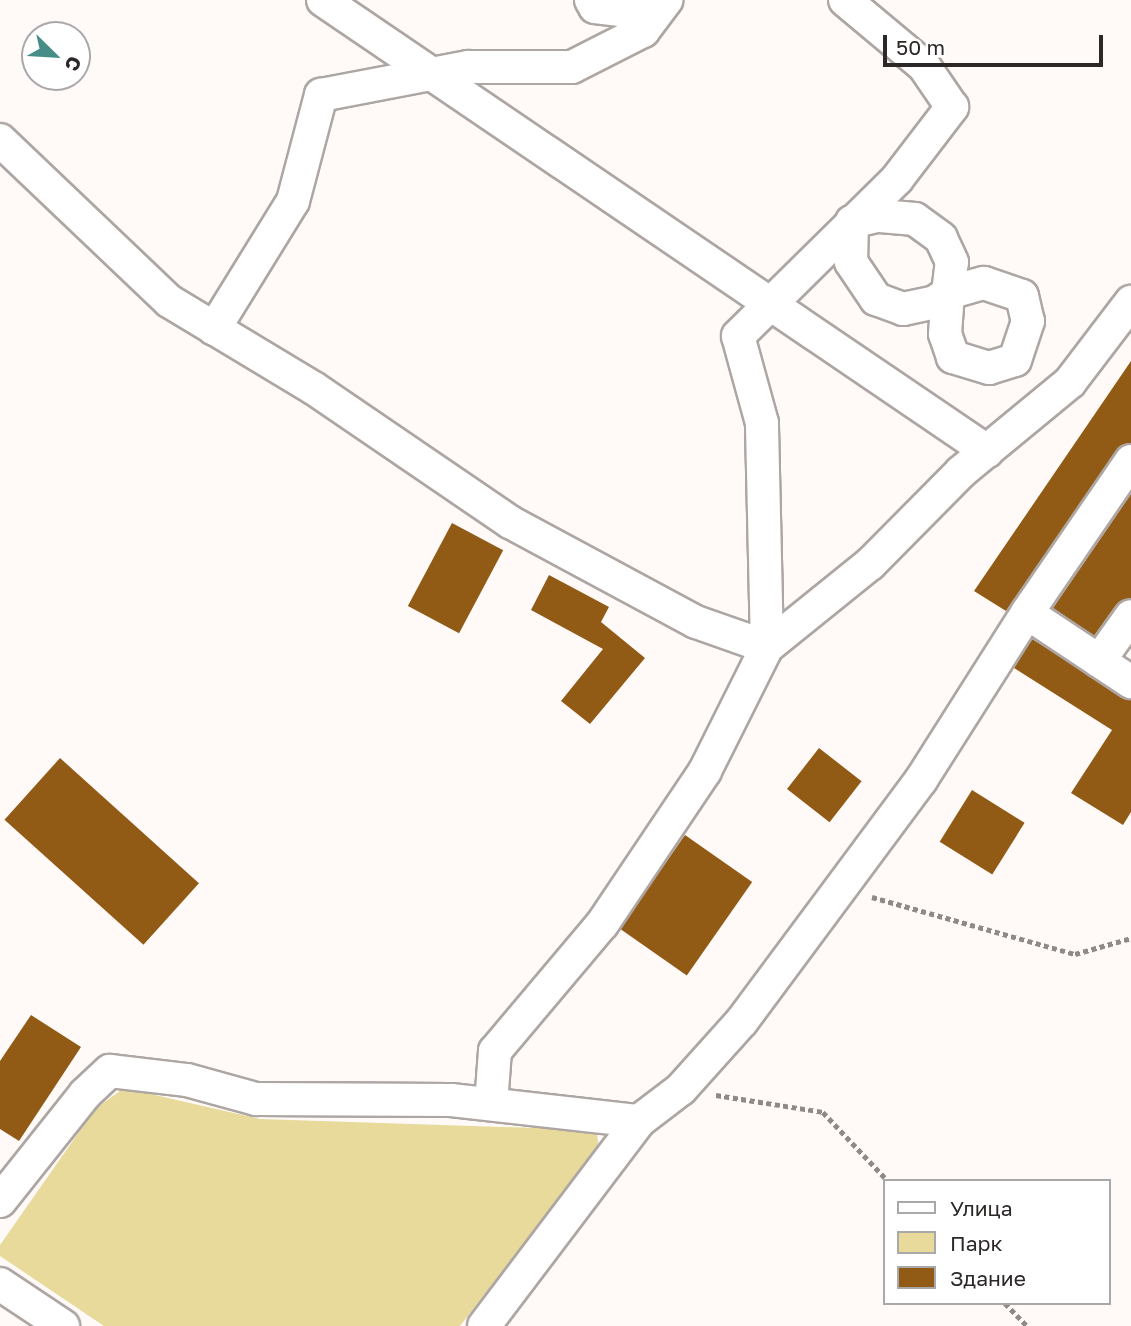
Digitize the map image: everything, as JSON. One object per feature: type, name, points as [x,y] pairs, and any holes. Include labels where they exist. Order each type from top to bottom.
[{"type":"street","points":[[323,0],[987,451]]},
{"type":"street","points":[[591,0],[595,7],[629,11],[665,0]]},
{"type":"street","points":[[214,328],[293,201],[321,94],[468,67],[572,67],[643,31],[665,0]]},
{"type":"street","points":[[767,647],[762,423],[738,336],[897,179],[952,107],[924,66],[845,0]]},
{"type":"street","points":[[0,139],[169,301],[315,389],[510,522],[696,622],[767,647]]},
{"type":"street","points":[[877,216],[915,219],[932,232],[952,262],[948,293],[935,302],[903,309],[876,299],[851,262],[852,222],[877,216]]},
{"type":"street","points":[[491,1104],[495,1051],[602,924],[705,771],[767,647],[870,564],[987,451],[1070,382],[1131,302]]},
{"type":"street","points":[[484,1326],[639,1121],[681,1089],[742,1021],[842,888],[921,780],[1027,613],[1131,461]]},
{"type":"street","points":[[1027,613],[1131,682]]},
{"type":"street","points":[[1099,661],[1131,616]]},
{"type":"street","points":[[0,1201],[85,1094],[110,1071],[187,1080],[256,1099],[491,1104],[639,1121]]},
{"type":"street","points":[[0,1284],[62,1326]]},
{"type":"path","points":[[842,888],[1075,954],[1131,938]]},
{"type":"path","points":[[681,1089],[823,1112],[886,1179]]},
{"type":"path","points":[[1007,1305],[1027,1326]]},
{"type":"green space","points":[[124,1088],[260,1119],[596,1130],[599,1146],[460,1326],[104,1326],[0,1256],[0,1245],[95,1109]]},
{"type":"building","points":[[1131,361],[1131,443],[1116,451],[1006,611],[974,591]]},
{"type":"building","points":[[1131,494],[1131,598],[1116,605],[1094,636],[1053,608]]},
{"type":"building","points":[[452,523],[503,550],[459,633],[408,606]]},
{"type":"building","points":[[549,575],[609,607],[601,622],[645,658],[590,724],[561,701],[603,649],[531,610]]},
{"type":"building","points":[[1032,639],[1131,700],[1131,812],[1123,825],[1071,793],[1112,730],[1014,668]]},
{"type":"building","points":[[819,748],[862,781],[830,822],[787,789]]},
{"type":"building","points":[[60,758],[199,883],[143,945],[4,820]]},
{"type":"building","points":[[972,790],[1025,823],[992,875],[940,842]]},
{"type":"building","points":[[685,835],[752,882],[687,975],[620,928]]},
{"type":"building","points":[[31,1015],[81,1047],[19,1141],[0,1129],[0,1061]]}]
